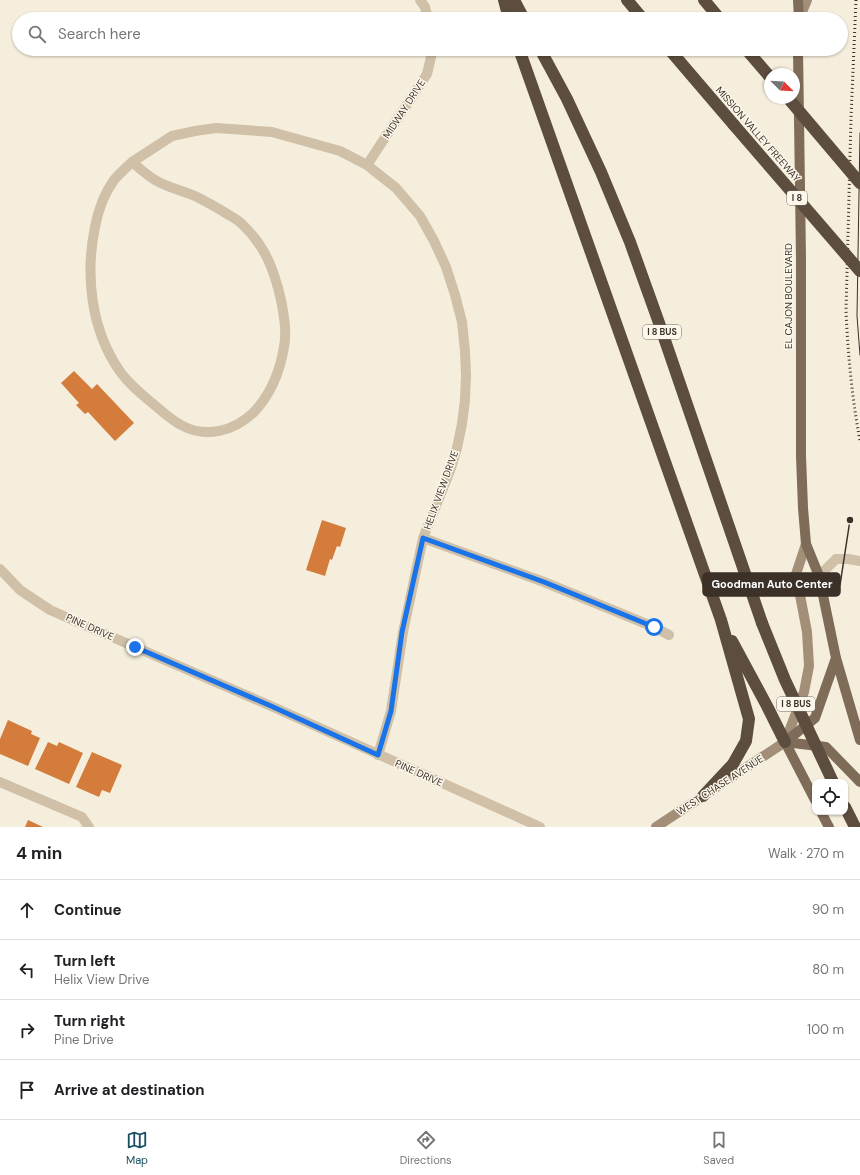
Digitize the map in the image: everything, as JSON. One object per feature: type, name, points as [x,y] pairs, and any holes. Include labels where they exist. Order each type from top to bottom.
[{"type":"highway","points":[[504,0],[507,12]]},
{"type":"highway","points":[[514,0],[520,12]]},
{"type":"highway","points":[[627,0],[637,12]]},
{"type":"highway","points":[[704,0],[714,12]]},
{"type":"highway","points":[[522,56],[548,127],[721,620],[750,719],[746,741],[733,764],[704,796]]},
{"type":"highway","name":"I 8 BUS","points":[[544,56],[567,99],[598,165],[630,242],[762,623],[785,680],[832,779]]},
{"type":"highway","name":"MISSION VALLEY FREEWAY","points":[[675,56],[860,271]]},
{"type":"highway","points":[[752,56],[764,70]]},
{"type":"highway","points":[[793,104],[860,183]]},
{"type":"highway","points":[[721,620],[785,742]]},
{"type":"highway","points":[[848,813],[854,825]]},
{"type":"main road","points":[[798,0],[799,12]]},
{"type":"main road","points":[[802,12],[807,0]]},
{"type":"main road","name":"EL CAJON BOULEVARD","points":[[798,56],[801,259],[801,456],[806,544],[819,576],[836,658],[860,740]]},
{"type":"main road","name":"EL CAJON BOULEVARD","points":[[785,742],[804,692],[809,666],[807,632],[796,574],[806,544]]},
{"type":"main road","points":[[785,742],[815,718],[836,658]]},
{"type":"main road","points":[[785,742],[826,747],[860,782]]},
{"type":"main road","points":[[785,742],[812,794]]},
{"type":"main road","name":"WEST CHASE AVENUE","points":[[656,827],[785,742]]},
{"type":"main road","points":[[823,815],[829,827]]},
{"type":"street","points":[[420,0],[425,7],[426,12]]},
{"type":"street","name":"MIDWAY DRIVE","points":[[367,165],[427,74],[431,56]]},
{"type":"street","name":"HELIX VIEW DRIVE","points":[[132,162],[155,180],[200,198],[240,221],[265,251],[277,283],[284,313],[285,341],[279,369],[274,383],[257,408],[247,419],[230,429],[215,432],[201,432],[182,426],[136,389],[119,371],[106,348],[95,311],[91,292],[90,273],[93,236],[102,200],[114,180],[132,162],[172,136],[216,128],[272,132],[340,151],[367,165],[396,188],[420,216],[446,267],[462,322],[465,351],[465,400],[462,424],[450,471],[423,538],[402,632],[391,711],[378,755]]},
{"type":"street","points":[[423,538],[544,582],[654,627],[669,635]]},
{"type":"street","points":[[819,576],[836,559],[860,561]]},
{"type":"street","name":"PINE DRIVE","points":[[0,568],[20,590],[50,610],[264,703],[540,827]]},
{"type":"street","points":[[0,782],[82,817],[89,827]]},
{"type":"building","points":[[74,371],[92,389],[97,384],[134,423],[115,441],[88,412],[85,414],[76,405],[79,403],[61,383]]},
{"type":"building","points":[[322,520],[346,528],[340,547],[337,546],[332,560],[330,559],[325,576],[306,570]]},
{"type":"building","points":[[8,720],[32,731],[31,734],[40,738],[28,766],[0,754],[0,739]]},
{"type":"building","points":[[48,742],[57,746],[59,742],[83,753],[69,784],[35,769]]},
{"type":"building","points":[[92,752],[122,765],[110,793],[102,790],[99,797],[76,787]]},
{"type":"building","points":[[28,820],[43,827],[25,827]]},
{"type":"tram line","points":[[860,133],[857,316],[860,355]]},
{"type":"railway","points":[[856,0],[851,118],[846,311],[851,376],[860,441]]},
{"type":"place","name":"Goodman Auto Center","points":[[850,520]]},
{"type":"route","points":[[135,647],[271,706],[378,755],[391,711],[402,632],[423,538],[544,582],[654,627]]}]
